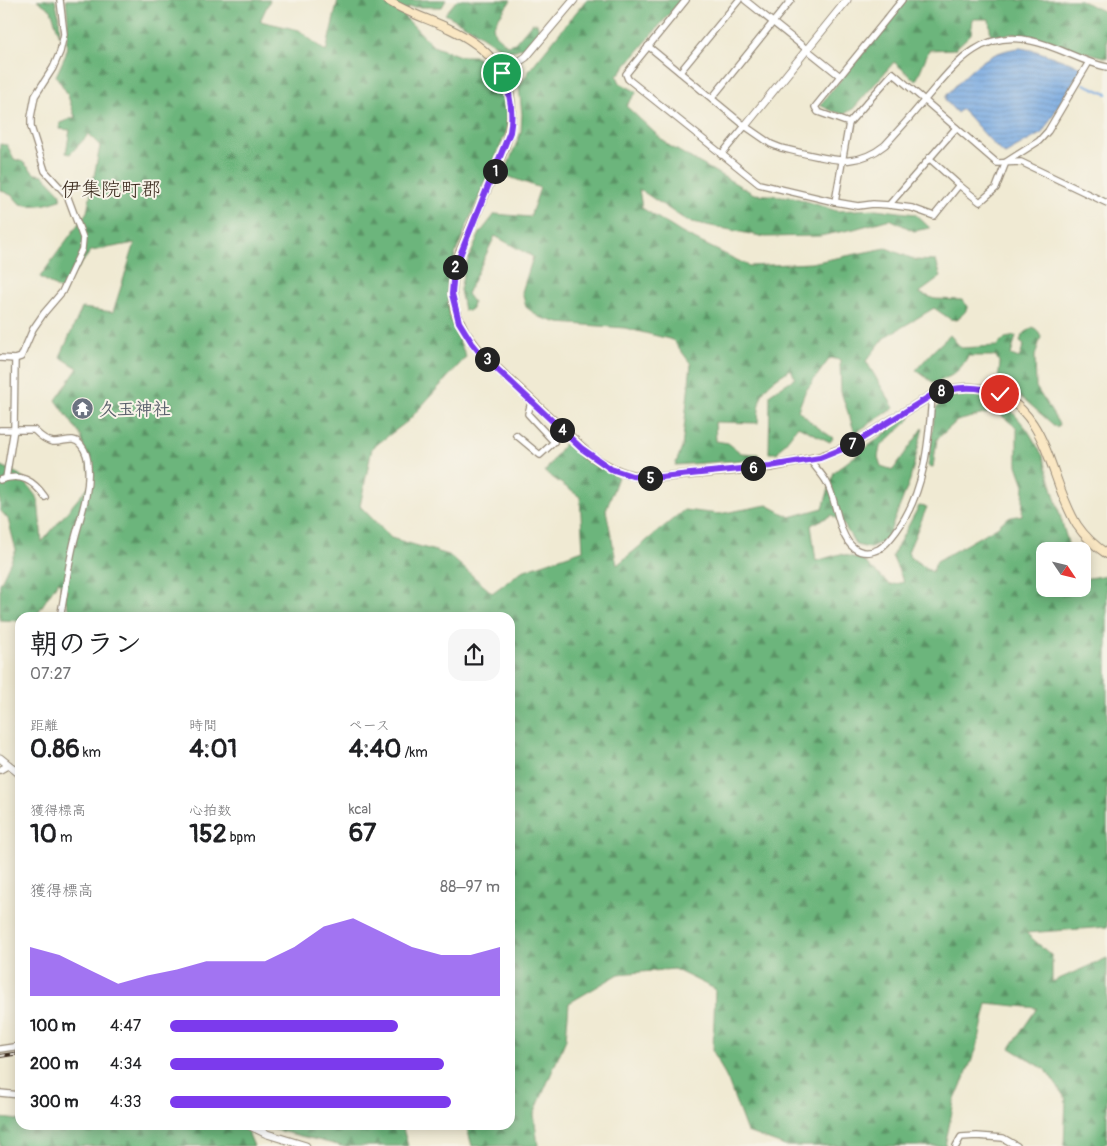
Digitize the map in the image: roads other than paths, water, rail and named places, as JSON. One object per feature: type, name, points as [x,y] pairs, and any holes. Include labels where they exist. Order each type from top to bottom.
[{"type":"main road","points":[[387,0],[450,29],[471,41],[488,54],[502,73],[510,100],[512,122],[510,132],[458,257],[452,283],[452,294],[459,322],[472,343],[531,402],[590,456],[611,469],[632,476],[651,478],[810,460],[850,446],[932,395],[952,389],[974,387],[1000,394],[1020,407],[1032,420],[1042,439],[1066,503],[1078,527],[1095,546],[1107,554]]},
{"type":"street","points":[[0,358],[15,359],[21,357],[34,328],[62,292],[82,249],[83,238],[67,195],[45,171],[31,127],[31,117],[36,96],[53,68],[60,52],[64,34],[60,0]]},
{"type":"street","points":[[502,73],[526,57],[574,0]]},
{"type":"street","points":[[686,0],[626,74],[628,79],[759,184],[835,202],[858,206],[873,204],[912,208],[934,216],[960,185]]},
{"type":"street","points":[[680,72],[738,0]]},
{"type":"street","points":[[745,0],[840,76]]},
{"type":"street","points":[[712,98],[792,0]]},
{"type":"street","points":[[721,155],[847,0]]},
{"type":"street","points":[[849,123],[818,112],[815,106],[902,0]]},
{"type":"street","points":[[648,46],[745,126],[771,144],[781,148],[843,160],[854,160],[876,152],[886,145],[961,59],[977,48],[998,40],[1029,40],[1043,43],[1089,62],[1107,67]]},
{"type":"street","points":[[929,158],[980,202],[996,188],[1006,162],[1039,141],[1048,131],[1089,62]]},
{"type":"street","points":[[835,202],[849,123],[892,73],[997,163],[1021,162],[1107,203]]},
{"type":"street","points":[[889,205],[956,128]]},
{"type":"street","points":[[15,359],[14,429],[3,479],[20,477],[32,483],[45,497]]},
{"type":"street","points":[[810,460],[826,480],[843,532],[850,543],[863,552],[872,552],[886,545],[906,518],[916,493],[925,460],[931,422],[932,395]]},
{"type":"street","points":[[516,435],[540,455],[554,442],[528,414],[531,402]]},
{"type":"street","points":[[0,430],[34,430],[43,438],[53,442],[74,440],[85,451],[88,468],[85,498],[61,612]]},
{"type":"street","points":[[0,758],[15,770]]},
{"type":"street","points":[[0,770],[9,765]]},
{"type":"street","points":[[0,1049],[15,1047]]},
{"type":"street","points":[[0,1093],[15,1094]]},
{"type":"street","points":[[259,1130],[306,1146]]},
{"type":"street","points":[[956,1146],[961,1137],[977,1136],[1003,1138],[1017,1146]]},
{"type":"water","points":[[1020,48],[1036,51],[1082,67],[1042,133],[1005,154],[998,149],[962,109],[957,113],[946,101],[946,96],[970,71],[987,58],[997,53]]},
{"type":"waterway","points":[[1084,84],[1107,94]]},
{"type":"railway","points":[[0,1056],[15,1054]]},
{"type":"place","name":"久玉神社","points":[[83,409]]},
{"type":"district","name":"伊集院町郡","points":[[111,189]]}]
